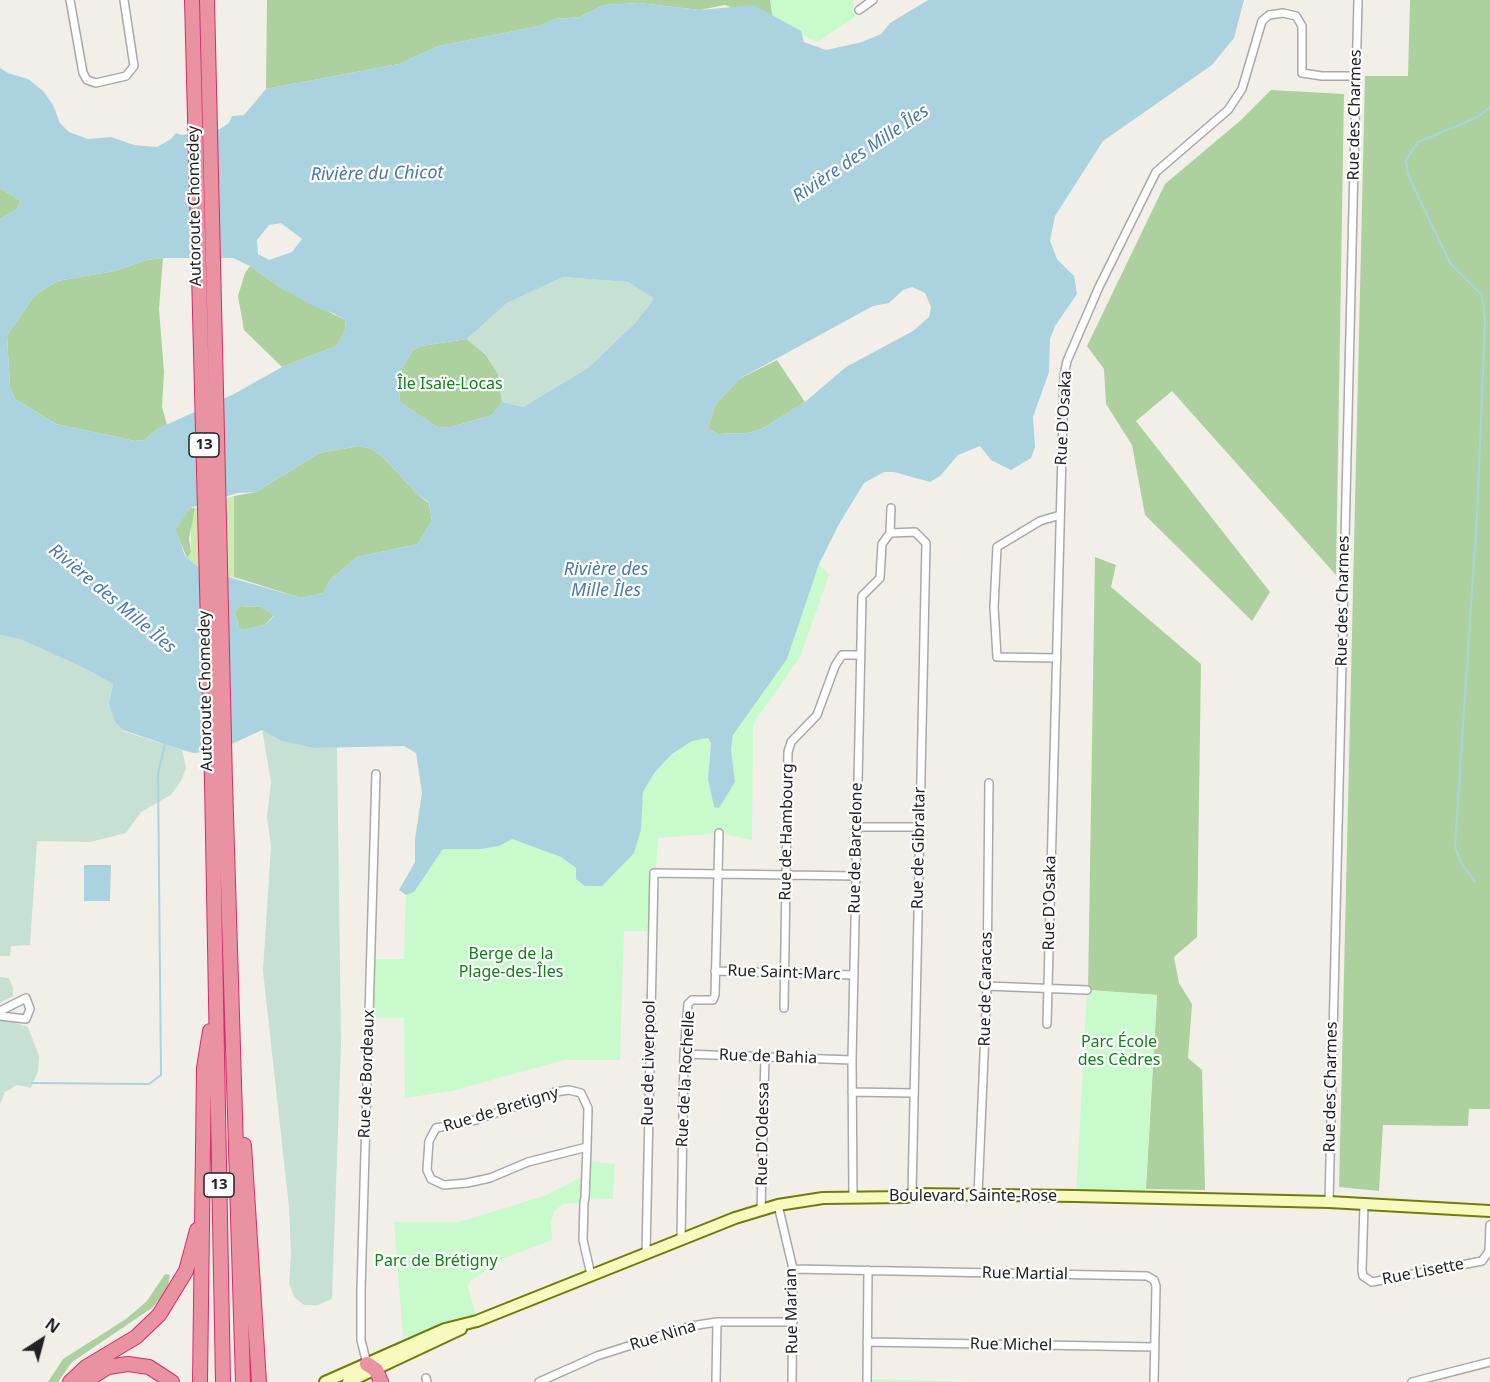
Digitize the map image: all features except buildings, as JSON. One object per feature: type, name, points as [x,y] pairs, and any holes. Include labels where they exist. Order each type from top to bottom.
[{"type":"highway","name":"Autoroute Chomedey","points":[[192,0],[202,107],[218,782],[233,1045],[243,1382]]},
{"type":"highway","name":"Autoroute Chomedey","points":[[202,107],[207,0]]},
{"type":"highway","name":"Autoroute Chomedey","points":[[218,782],[216,987],[223,1382]]},
{"type":"highway","points":[[200,1382],[204,1068],[216,987]]},
{"type":"highway","points":[[233,1045],[249,1192],[260,1381]]},
{"type":"highway","points":[[70,1382],[86,1366],[136,1337],[168,1303],[186,1271],[202,1204]]},
{"type":"highway","points":[[84,1382],[108,1367],[128,1364],[149,1367],[172,1382]]},
{"type":"street","points":[[70,0],[83,73],[87,80],[96,83],[126,75],[134,66],[124,0]]},
{"type":"street","points":[[859,10],[873,0]]},
{"type":"street","name":"Rue des Charmes","points":[[1329,1202],[1358,0]]},
{"type":"street","name":"Rue D'Osaka","points":[[1047,1024],[1064,376],[1067,361],[1099,287],[1156,172],[1228,110],[1242,89],[1262,21],[1269,15],[1283,13],[1296,16],[1302,26],[1302,73],[1322,76],[1356,76]]},
{"type":"street","name":"Rue de Barcelone","points":[[853,1197],[852,1060],[862,597],[880,578],[882,544],[890,532],[891,508]]},
{"type":"street","points":[[1057,658],[997,657],[994,607],[997,547],[1040,521],[1060,515]]},
{"type":"street","name":"Rue de Gibraltar","points":[[890,532],[915,532],[926,543],[912,1093],[912,1194]]},
{"type":"street","name":"Rue de Hambourg","points":[[784,1008],[788,876],[787,770],[791,742],[817,716],[835,666],[842,655],[860,655]]},
{"type":"street","name":"Rue de Bordeaux","points":[[372,1374],[361,1340],[361,1290],[376,774]]},
{"type":"street","name":"Rue de Caracas","points":[[978,1194],[987,986],[990,783]]},
{"type":"street","points":[[856,827],[920,827]]},
{"type":"street","name":"Rue de la Rochelle","points":[[681,1240],[684,1054],[688,1004],[692,1000],[713,1000],[719,833]]},
{"type":"street","name":"Rue de Liverpool","points":[[646,1253],[654,873],[718,873]]},
{"type":"street","points":[[718,873],[856,876]]},
{"type":"street","name":"Rue Saint-Marc","points":[[715,971],[854,975]]},
{"type":"street","points":[[987,986],[1087,990]]},
{"type":"street","points":[[26,998],[30,1009],[26,1019],[0,1013],[26,998]]},
{"type":"street","name":"Rue de Bahia","points":[[684,1054],[852,1060]]},
{"type":"street","name":"Rue D'Odessa","points":[[761,1210],[765,1057]]},
{"type":"street","name":"Rue de Bretigny","points":[[587,1147],[528,1162],[490,1178],[467,1183],[444,1185],[431,1179],[427,1170],[429,1141],[436,1128],[476,1120],[555,1092],[569,1090],[581,1093],[585,1097],[588,1108],[587,1147],[583,1240],[591,1275]]},
{"type":"street","points":[[852,1092],[912,1093]]},
{"type":"street","name":"Boulevard Sainte-Rose","points":[[348,1382],[372,1374],[477,1321],[646,1253],[778,1205],[853,1197],[978,1194],[1329,1202],[1490,1210]]},
{"type":"street","name":"Rue Marian","points":[[778,1205],[794,1269],[792,1382]]},
{"type":"street","name":"Rue Lisette","points":[[1364,1205],[1362,1270],[1363,1276],[1372,1282],[1482,1261],[1489,1251],[1490,1225]]},
{"type":"street","name":"Rue Martial","points":[[794,1269],[1147,1276],[1154,1280],[1156,1286],[1154,1382]]},
{"type":"street","points":[[867,1382],[868,1270]]},
{"type":"street","points":[[716,1382],[717,1322]]},
{"type":"street","name":"Rue Nina","points":[[538,1382],[597,1356],[691,1326],[717,1322],[794,1322]]},
{"type":"street","name":"Rue Michel","points":[[867,1342],[1155,1347]]},
{"type":"street","points":[[1412,1382],[1490,1362]]},
{"type":"street","name":"Boulevard Sainte-Rose","points":[[325,1382],[372,1374]]},
{"type":"green space","points":[[267,0],[804,0],[801,31],[725,5],[700,10],[639,3],[604,5],[580,17],[555,19],[539,26],[439,46],[399,64],[266,89]]},
{"type":"green space","points":[[770,0],[853,0],[855,17],[817,42],[773,20]]},
{"type":"green space","points":[[1410,0],[1490,0],[1490,1109],[1469,1109],[1468,1126],[1383,1125],[1379,1191],[1339,1187],[1365,76],[1408,76]]},
{"type":"green space","points":[[1271,90],[1344,94],[1336,575],[1172,391],[1136,421],[1270,592],[1252,621],[1145,515],[1132,445],[1106,404],[1104,369],[1087,346],[1165,184],[1241,120]]},
{"type":"green space","points":[[0,188],[21,201],[16,210],[0,219]]},
{"type":"green space","points":[[163,258],[159,309],[164,372],[162,407],[167,425],[157,429],[145,440],[135,441],[56,424],[15,399],[10,388],[7,335],[35,295],[57,281],[115,271],[146,260]]},
{"type":"green space","points":[[250,266],[283,289],[345,320],[346,328],[337,346],[282,367],[244,330],[238,296],[245,273]]},
{"type":"green space","points":[[563,277],[628,282],[654,299],[635,323],[588,368],[523,407],[502,402],[498,374],[486,355],[467,339],[507,303]]},
{"type":"green space","name":"Île Isaïe-Locas","points":[[467,339],[486,355],[498,374],[502,402],[492,415],[451,427],[438,428],[400,402],[402,369],[412,351],[421,346]]},
{"type":"green space","points":[[777,360],[805,402],[762,429],[747,433],[718,434],[708,429],[715,405],[739,379]]},
{"type":"green space","points":[[359,446],[371,449],[382,456],[418,495],[429,503],[432,521],[418,544],[357,557],[330,580],[323,593],[301,598],[234,577],[234,496],[256,492],[319,453]]},
{"type":"green space","points":[[234,496],[234,577],[226,576],[224,499]]},
{"type":"green space","points":[[199,507],[201,569],[187,558],[191,552],[191,523],[195,508]]},
{"type":"green space","points":[[190,508],[195,508],[189,538],[191,552],[187,558],[175,529]]},
{"type":"green space","points":[[1095,557],[1116,565],[1111,587],[1201,664],[1197,937],[1174,957],[1179,983],[1192,1004],[1188,1058],[1202,1070],[1205,1190],[1146,1189],[1157,995],[1088,990]]},
{"type":"green space","name":"Berge de la Plage-des-Îles","points":[[819,564],[829,575],[800,657],[753,724],[752,840],[719,833],[658,838],[652,931],[624,931],[620,1060],[564,1060],[452,1091],[405,1098],[404,1018],[368,1018],[371,959],[404,959],[406,895],[414,891],[443,849],[450,847],[482,849],[499,846],[512,839],[561,857],[576,868],[641,830],[643,792],[655,772],[672,754],[692,741],[708,738],[711,742],[708,779],[714,807],[735,782],[731,749],[733,735],[787,659]]},
{"type":"green space","points":[[239,606],[261,607],[274,615],[265,625],[244,630],[239,628],[235,612]]},
{"type":"green space","points":[[0,635],[20,639],[113,684],[109,704],[123,731],[182,750],[186,768],[182,779],[171,795],[141,812],[126,833],[90,842],[37,841],[30,945],[11,946],[10,956],[0,956]]},
{"type":"green space","points":[[262,729],[282,741],[313,748],[337,747],[341,1044],[332,1299],[318,1305],[304,1305],[294,1297],[289,1283],[291,1255],[289,1207],[263,971],[271,846],[267,817],[271,782]]},
{"type":"green space","points":[[0,977],[9,978],[13,996],[0,1003]]},
{"type":"green space","name":"Parc École des Cèdres","points":[[1087,990],[1157,995],[1145,1198],[1076,1196]]},
{"type":"green space","points":[[0,1018],[28,1027],[39,1056],[38,1071],[31,1088],[17,1085],[5,1092],[0,1104]]},
{"type":"green space","name":"Parc de Brétigny","points":[[586,1161],[615,1164],[613,1199],[585,1198],[584,1202],[563,1204],[554,1211],[551,1222],[552,1240],[507,1257],[471,1280],[468,1286],[477,1321],[403,1338],[394,1222],[459,1222],[544,1196],[586,1175]]},
{"type":"green space","points":[[165,1274],[170,1275],[167,1290],[152,1308],[72,1362],[58,1382],[48,1382],[63,1359],[126,1319],[147,1301]]},
{"type":"green space","points":[[867,1379],[979,1382],[867,1382]]},
{"type":"water","name":"Rivière des Mille Îles","points":[[928,0],[1244,0],[1234,38],[1212,65],[1103,141],[1055,216],[1050,241],[1057,259],[1074,276],[1077,294],[1055,326],[1050,339],[1049,372],[1033,417],[1035,447],[1031,458],[1011,470],[991,460],[980,446],[958,455],[940,476],[930,482],[894,472],[884,472],[864,483],[839,524],[819,564],[787,659],[733,735],[731,749],[735,782],[719,808],[714,807],[708,779],[711,743],[708,738],[692,741],[672,754],[655,772],[643,792],[641,830],[634,853],[602,886],[585,886],[576,879],[576,868],[561,857],[512,839],[499,846],[482,849],[443,849],[414,892],[406,895],[399,890],[415,862],[415,839],[422,793],[416,753],[404,746],[313,748],[282,741],[262,730],[219,750],[194,753],[182,750],[123,730],[115,722],[109,704],[113,684],[20,639],[0,635],[0,219],[16,210],[21,201],[0,188],[0,68],[28,79],[43,91],[53,105],[60,123],[69,132],[88,139],[111,137],[134,145],[157,147],[171,139],[176,133],[182,135],[220,129],[229,123],[232,116],[244,115],[266,89],[399,64],[439,46],[539,26],[555,19],[580,17],[604,5],[639,3],[700,10],[754,5],[801,31],[804,42],[826,50],[862,42],[881,34],[890,23]],"holes":[[[281,223],[302,239],[292,252],[269,260],[258,254],[257,240],[269,225]],[[163,258],[233,258],[250,266],[283,289],[317,308],[345,320],[346,328],[337,346],[282,367],[234,394],[157,429],[145,440],[135,441],[56,424],[15,399],[10,388],[7,335],[35,295],[57,281],[115,271],[146,260]],[[563,277],[628,282],[654,299],[635,323],[588,368],[523,407],[502,402],[492,415],[451,427],[438,428],[400,402],[402,369],[412,351],[421,346],[467,339],[507,303]],[[912,287],[925,293],[931,307],[929,317],[913,331],[846,367],[805,402],[762,429],[747,433],[718,434],[708,429],[715,405],[739,379],[873,306],[889,303],[903,290]],[[359,446],[371,449],[382,456],[418,495],[429,502],[432,521],[418,544],[357,557],[330,580],[323,593],[301,598],[201,569],[185,556],[176,529],[190,508],[237,493],[256,492],[319,453]],[[239,606],[261,607],[274,616],[265,625],[244,630],[239,628],[235,612]]]},
{"type":"water","points":[[84,865],[111,865],[110,901],[84,901]]},
{"type":"waterway","points":[[1475,882],[1461,863],[1455,847],[1477,516],[1485,322],[1482,295],[1450,263],[1408,175],[1406,160],[1418,142],[1478,117],[1490,107]]},
{"type":"waterway","points":[[32,1083],[149,1084],[161,1075],[158,774],[165,744]]},
{"type":"water label","name":"Rivière du Chicot","points":[[377,174]]}]
